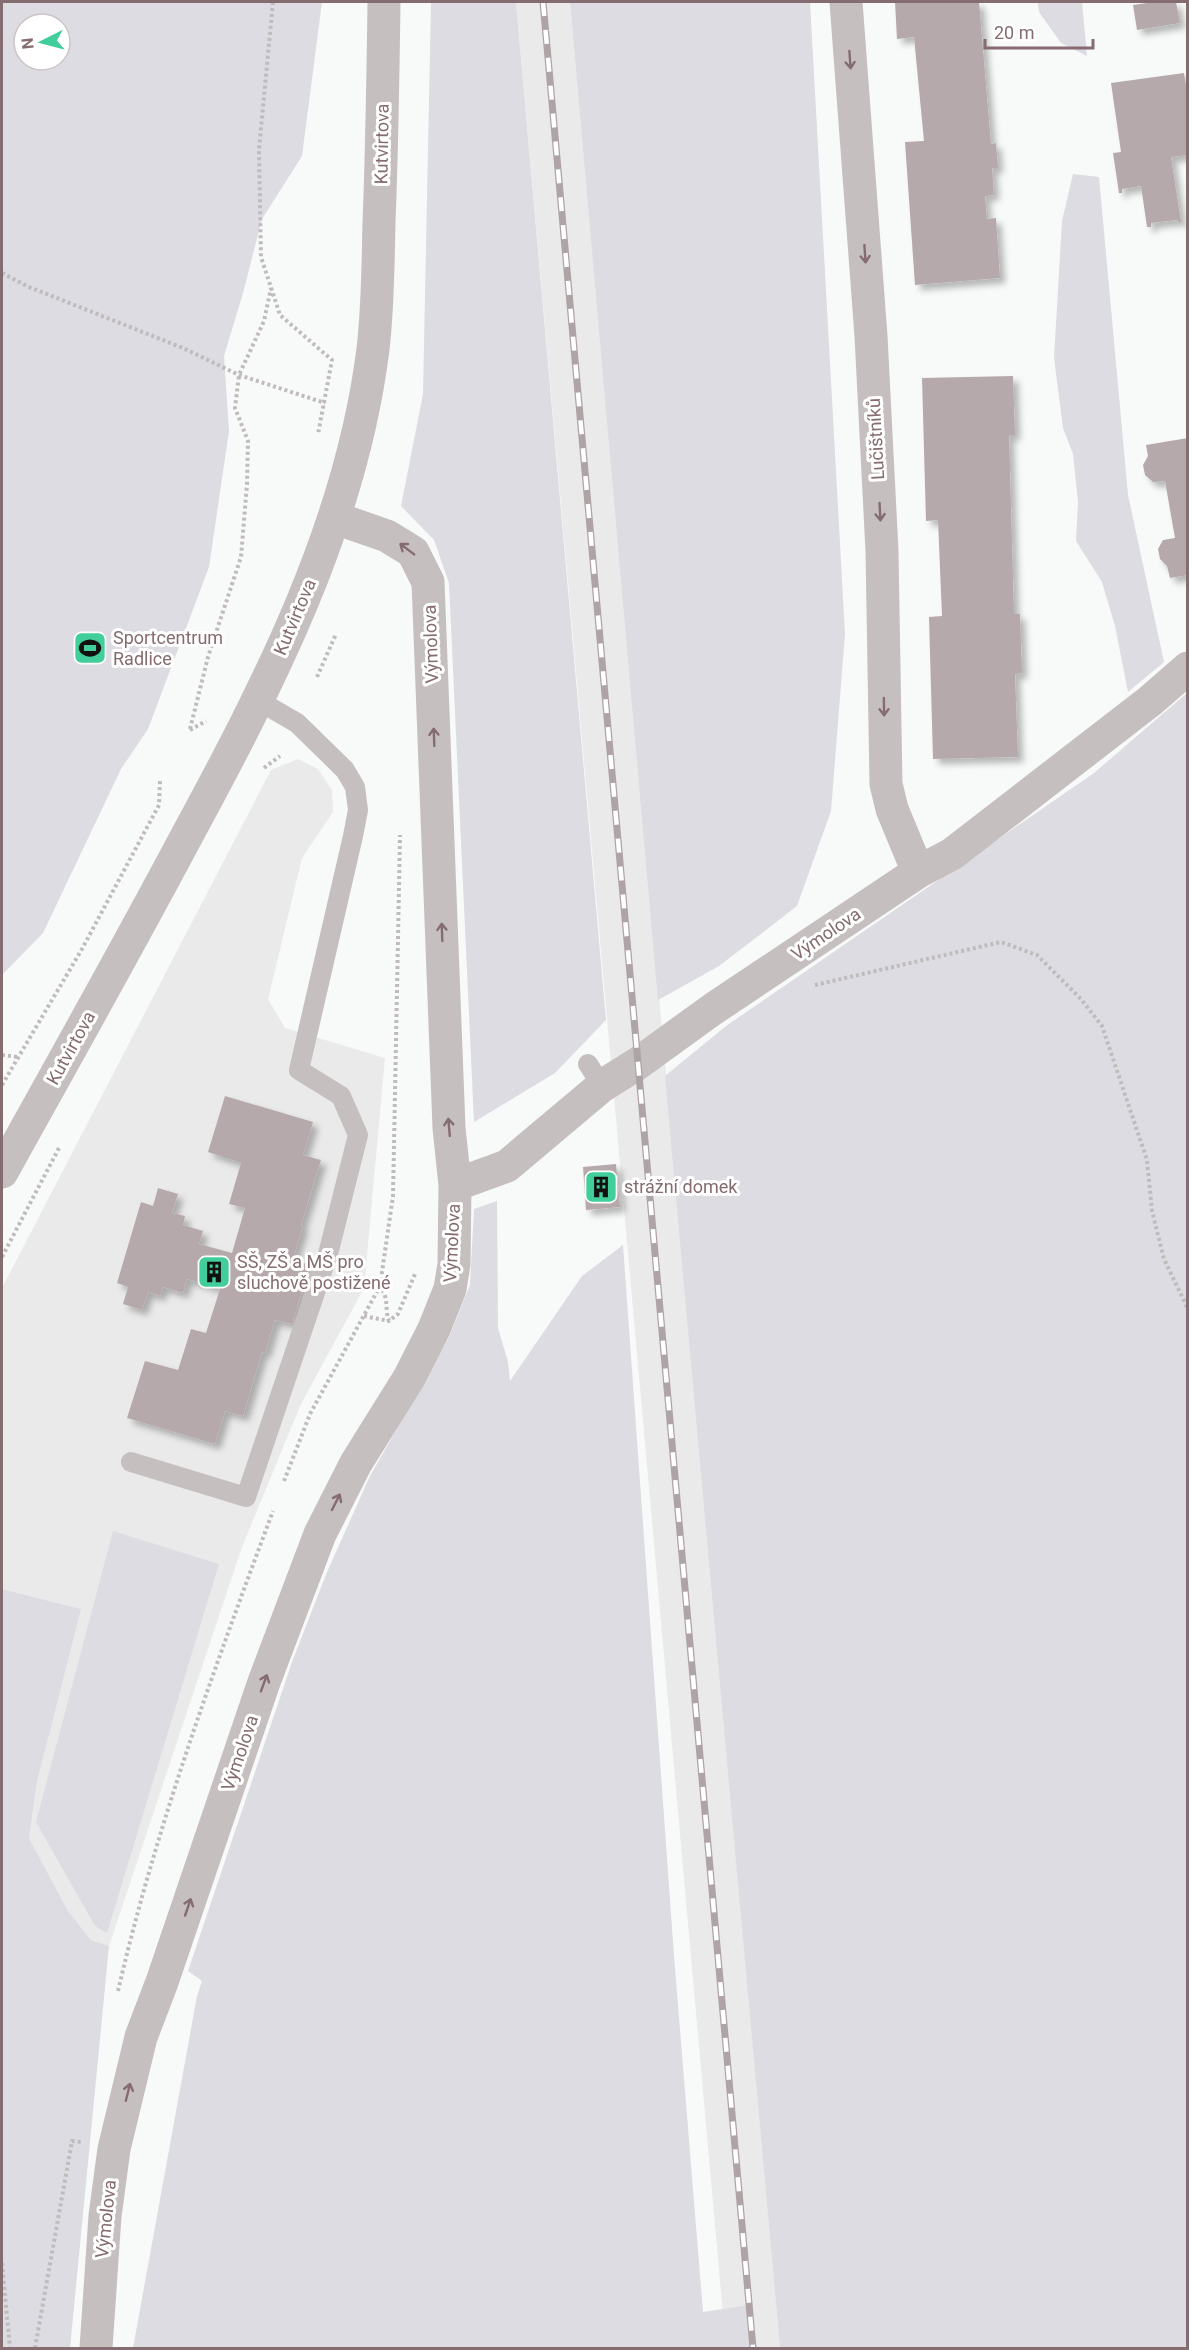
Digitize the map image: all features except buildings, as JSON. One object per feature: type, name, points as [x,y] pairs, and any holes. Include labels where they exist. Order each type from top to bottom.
[{"type":"street","name":"Kutvirtova","points":[[2,1172],[145,915],[259,701],[296,617],[335,518],[362,409],[373,348],[381,180],[384,2]]},
{"type":"street","name":"Lučištníků","points":[[846,2],[876,432],[882,551],[886,784],[892,809],[918,872]]},
{"type":"street","name":"Výmolova","points":[[96,2349],[105,2216],[102,2146],[170,1960],[264,1682],[320,1534],[356,1463],[409,1378],[434,1329],[450,1289],[454,1264],[455,1185],[448,1128],[428,582],[413,552],[387,536],[335,518]]},
{"type":"street","name":"Výmolova","points":[[455,1185],[507,1166],[595,1075],[637,1064],[713,1009],[918,872],[952,854],[1150,701],[1188,668]]},
{"type":"lane","points":[[131,1462],[246,1497],[328,1254],[358,1135],[341,1096],[299,1070],[354,836],[358,810],[355,787],[345,770],[297,723],[259,701]]},
{"type":"path","points":[[273,2],[259,149],[261,257],[280,315],[332,360],[318,436]]},
{"type":"path","points":[[2,273],[29,287],[183,348],[239,375],[325,403]]},
{"type":"path","points":[[210,720],[190,730],[208,657],[241,557],[248,441],[235,408],[239,375],[264,321],[271,286]]},
{"type":"path","points":[[317,676],[336,634]]},
{"type":"path","points":[[2,1085],[82,949],[159,805],[160,780]]},
{"type":"path","points":[[380,1286],[393,1196],[400,831]]},
{"type":"path","points":[[811,986],[1001,942],[1037,956],[1081,999],[1102,1026],[1147,1160],[1152,1211],[1164,1259],[1188,1310]]},
{"type":"path","points":[[2,1055],[18,1057]]},
{"type":"path","points":[[364,1316],[389,1321]]},
{"type":"path","points":[[35,2349],[72,2141],[102,2146]]},
{"type":"path","points":[[2,2263],[10,2349]]},
{"type":"shaded area","points":[[2,2],[322,2],[302,156],[262,219],[224,356],[229,431],[209,567],[148,729],[121,769],[43,933],[2,975]]},
{"type":"shaded area","points":[[431,2],[516,2],[606,1020],[555,1073],[474,1122],[449,583],[434,540],[401,506],[423,394]]},
{"type":"shaded area","points":[[516,2],[570,2],[780,2348],[726,2348]]},
{"type":"shaded area","points":[[570,2],[810,2],[845,634],[831,811],[797,906],[719,966],[658,1000]]},
{"type":"shaded area","points":[[1038,2],[1082,2],[1087,56],[1061,43],[1039,12]]},
{"type":"shaded area","points":[[1073,174],[1099,177],[1128,495],[1164,662],[1128,692],[1115,626],[1102,582],[1076,541],[1078,502],[1073,454],[1063,428],[1054,358],[1062,221]]},
{"type":"shaded area","points":[[1187,693],[1187,2348],[780,2348],[665,1076],[726,1026],[1094,773]]},
{"type":"shaded area","points":[[298,759],[318,769],[332,790],[333,812],[302,858],[268,999],[285,1028],[385,1058],[364,1288],[301,1404],[242,1547],[109,1946],[91,1940],[68,1911],[29,1838],[37,1782],[80,1609],[2,1589],[2,1288],[271,770]]},
{"type":"shaded area","points":[[497,1201],[498,1328],[508,1362],[510,1381],[582,1276],[623,1245],[674,1956],[703,2312],[749,2305],[757,2348],[133,2348],[197,1996],[202,1981],[188,1971],[292,1662],[327,1572],[370,1476],[449,1337],[470,1285],[474,1209]]},
{"type":"shaded area","points":[[113,1531],[219,1564],[107,1933],[95,1926],[36,1822]]},
{"type":"shaded area","points":[[2,1589],[81,1609],[37,1782],[29,1838],[68,1911],[91,1940],[109,1946],[70,2348],[2,2348]]},
{"type":"railway","points":[[543,2],[753,2348]]},
{"type":"place","name":"Sportcentrum Radlice","points":[[90,648]]},
{"type":"place","name":"strážní domek","points":[[601,1187]]},
{"type":"place","name":"SŠ, ZŠ a MŠ pro sluchově postižené","points":[[214,1272]]}]
